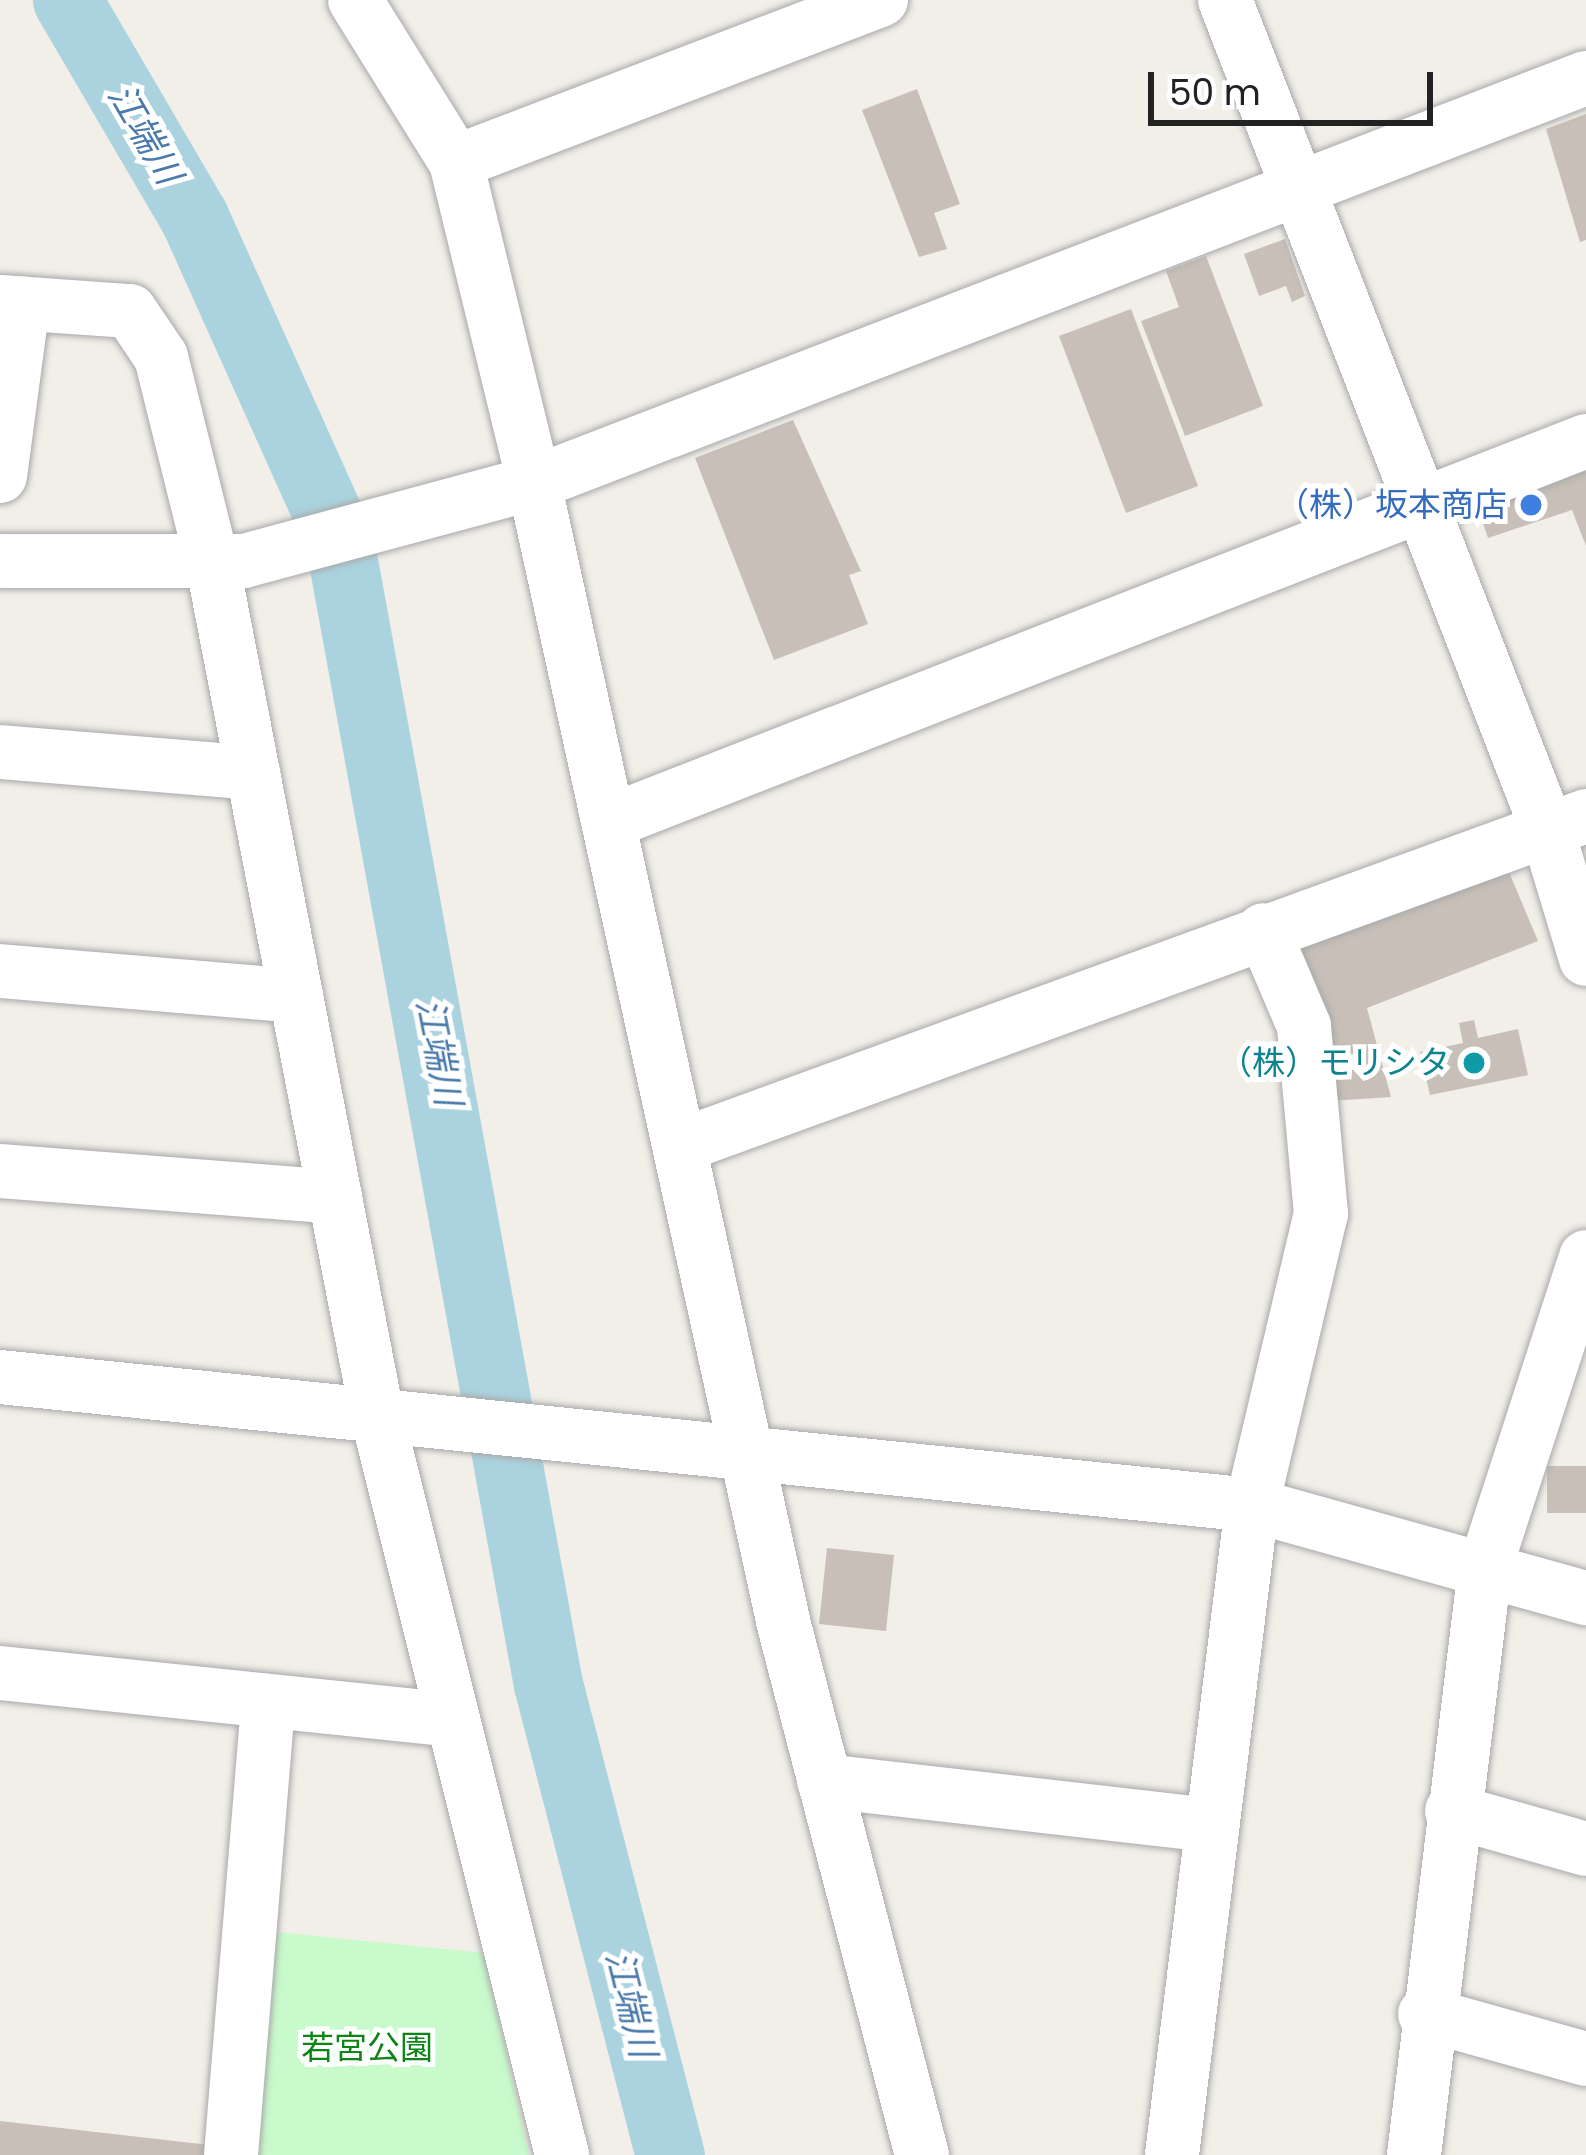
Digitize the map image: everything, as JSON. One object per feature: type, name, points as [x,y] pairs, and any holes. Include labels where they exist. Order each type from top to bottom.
[{"type":"street","points":[[355,0],[456,163],[521,486],[609,822],[685,1144],[747,1447],[824,1781],[922,2155]]},
{"type":"street","points":[[456,163],[881,0]]},
{"type":"street","points":[[1225,0],[1420,503],[1566,820],[1586,958]]},
{"type":"street","points":[[0,561],[228,561],[521,486],[1299,192],[1586,78]]},
{"type":"street","points":[[0,476],[11,303],[130,311],[160,357],[228,561],[253,773],[335,1197],[402,1418],[453,1720],[562,2155]]},
{"type":"street","points":[[609,822],[1586,442]]},
{"type":"street","points":[[0,752],[253,773]]},
{"type":"street","points":[[685,1144],[1566,820]]},
{"type":"street","points":[[1172,2155],[1252,1505],[1321,1214],[1304,1026],[1262,930]]},
{"type":"street","points":[[0,971],[296,996]]},
{"type":"street","points":[[0,1171],[335,1197]]},
{"type":"street","points":[[1414,2155],[1424,2014],[1485,1568],[1586,1256]]},
{"type":"street","points":[[0,1377],[747,1447],[1252,1505],[1586,1598]]},
{"type":"street","points":[[0,1673],[453,1720]]},
{"type":"street","points":[[231,2155],[268,1703]]},
{"type":"street","points":[[824,1781],[1211,1825]]},
{"type":"street","points":[[1452,1810],[1586,1849]]},
{"type":"street","points":[[1424,2014],[1586,2059]]},
{"type":"green space","name":"若宮公園","points":[[266,1931],[484,1953],[529,2155],[248,2155]]},
{"type":"building","points":[[917,89],[960,204],[934,213],[947,249],[919,257],[862,110]]},
{"type":"building","points":[[1586,114],[1586,240],[1580,242],[1546,129]]},
{"type":"building","points":[[1285,239],[1305,296],[1292,302],[1286,286],[1259,296],[1244,254]]},
{"type":"building","points":[[1206,256],[1263,406],[1185,436],[1141,321],[1179,307],[1166,271]]},
{"type":"building","points":[[1131,309],[1198,486],[1126,513],[1059,336]]},
{"type":"building","points":[[793,420],[861,571],[849,575],[868,624],[774,660],[695,458]]},
{"type":"building","name":"（株）坂本商店","points":[[1586,457],[1586,546],[1572,510],[1488,538],[1475,500]]},
{"type":"building","points":[[1504,860],[1538,941],[1367,1008],[1391,1097],[1329,1101],[1292,941]]},
{"type":"building","name":"（株）モリシタ","points":[[1474,1020],[1478,1038],[1518,1029],[1528,1075],[1430,1095],[1420,1052],[1463,1043],[1459,1023]]},
{"type":"building","points":[[1547,1466],[1586,1466],[1586,1513],[1547,1513]]},
{"type":"building","points":[[827,1548],[894,1555],[886,1631],[819,1624]]},
{"type":"building","points":[[0,2121],[218,2146],[217,2155],[0,2155]]},
{"type":"waterway","name":"江端川","points":[[67,0],[194,217],[339,539],[548,1684],[670,2155]]},
{"type":"place","name":"（株）坂本商店","points":[[1531,505]]},
{"type":"place","name":"（株）モリシタ","points":[[1474,1063]]}]
